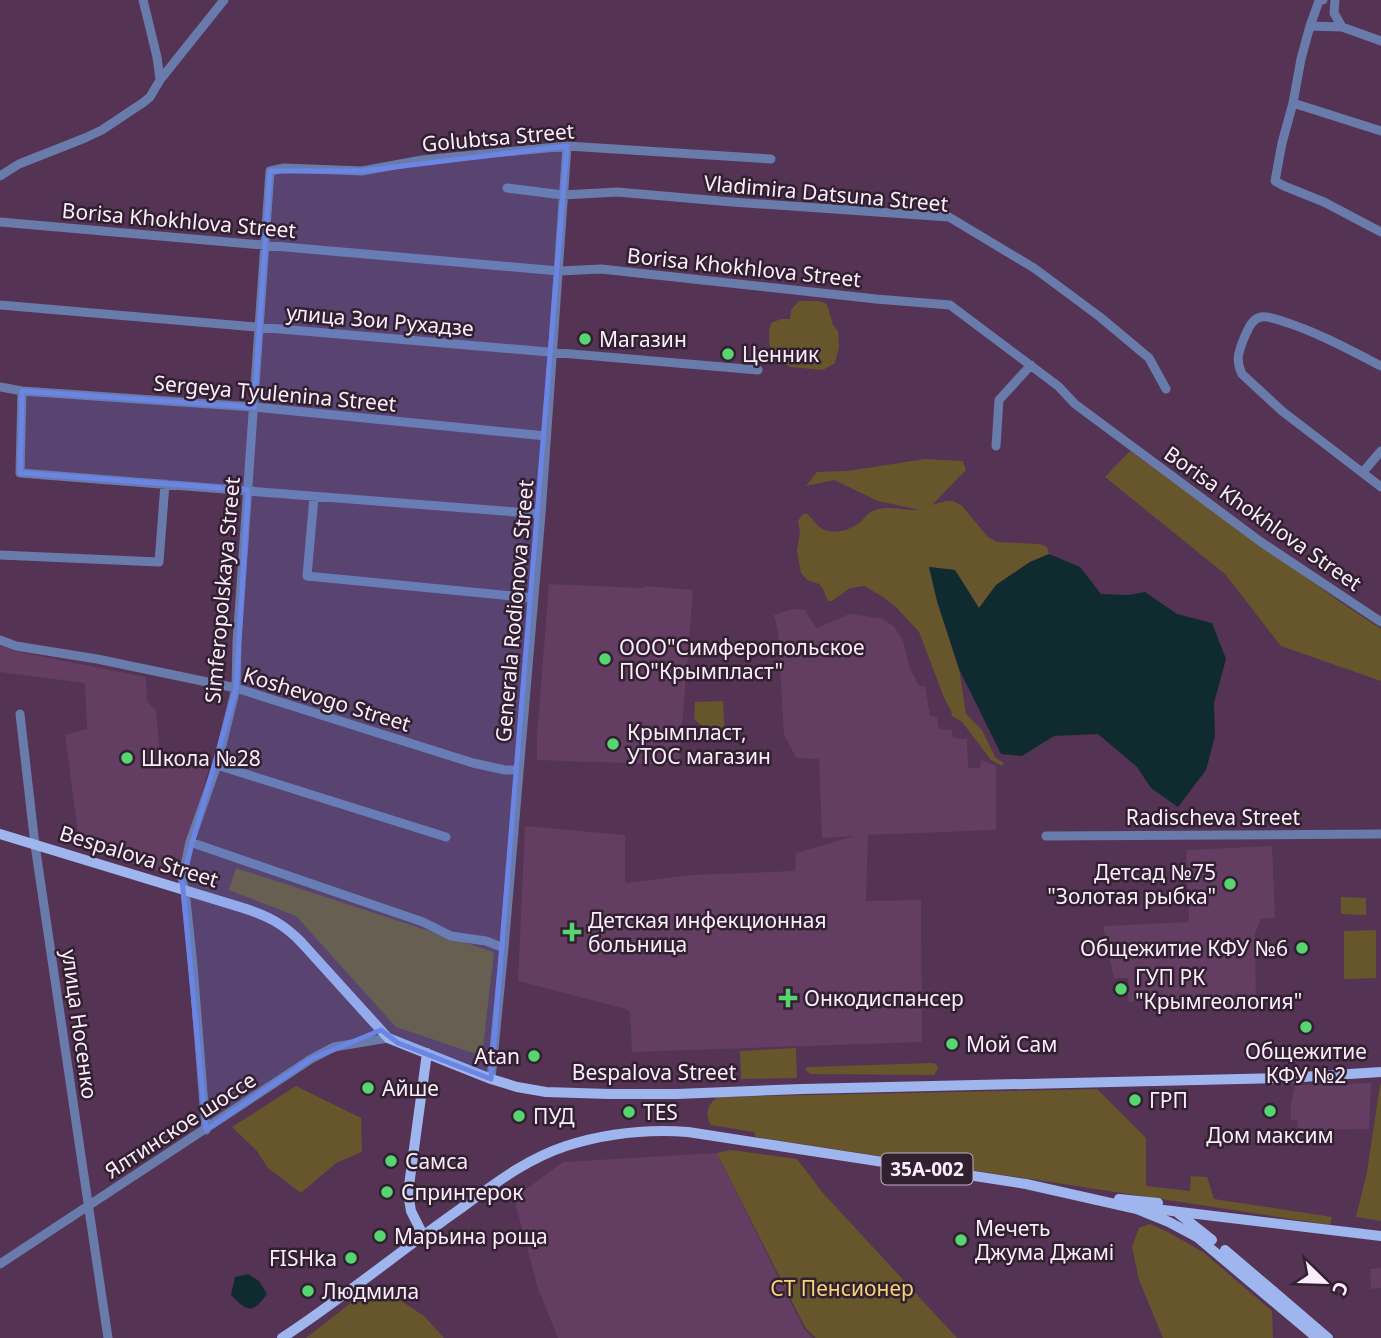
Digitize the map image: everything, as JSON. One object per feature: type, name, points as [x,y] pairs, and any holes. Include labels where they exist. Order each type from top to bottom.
[{"type":"main road","name":"Bespalova Street","points":[[0,834],[261,914],[289,930],[388,1038],[491,1079],[546,1092],[609,1094],[1286,1078],[1381,1072]]},
{"type":"main road","points":[[423,1235],[411,1211],[408,1192],[426,1053]]},
{"type":"main road","name":"35А-002","points":[[282,1338],[502,1179],[542,1156],[585,1141],[643,1132],[688,1132],[1026,1184],[1120,1205],[1161,1218],[1197,1237],[1317,1338]]},
{"type":"main road","name":"35А-002","points":[[1059,1191],[1164,1204]]},
{"type":"main road","points":[[1164,1204],[1261,1280],[1328,1338]]},
{"type":"main road","points":[[1164,1204],[1272,1223]]},
{"type":"main road","points":[[1120,1205],[1381,1236]]},
{"type":"street","points":[[143,0],[160,80]]},
{"type":"street","points":[[0,176],[19,164],[102,130],[150,97],[160,80],[224,0]]},
{"type":"street","points":[[1320,0],[1301,59],[1275,181],[1324,202],[1381,232]]},
{"type":"street","points":[[1335,0],[1334,13],[1342,27]]},
{"type":"street","points":[[1310,26],[1342,27],[1381,41]]},
{"type":"street","points":[[1293,103],[1381,131]]},
{"type":"street","name":"Golubtsa Street","points":[[271,171],[284,168],[362,171],[422,160],[567,146],[771,159]]},
{"type":"street","name":"Generala Rodionova Street","points":[[491,1079],[541,514],[567,146]]},
{"type":"street","name":"Simferopolskaya Street","points":[[205,1130],[182,878],[190,842],[217,765],[236,688],[237,642],[271,171]]},
{"type":"street","name":"Vladimira Datsuna Street","points":[[507,188],[564,195],[617,192],[949,218],[1034,268],[1100,317],[1149,358],[1166,389]]},
{"type":"street","name":"Borisa Khokhlova Street","points":[[0,222],[559,271],[601,270],[950,305],[1058,386],[1075,404],[1261,542],[1381,622]]},
{"type":"street","name":"улица Зои Рухадзе","points":[[0,304],[758,370]]},
{"type":"street","points":[[1381,366],[1322,335],[1282,321],[1261,317],[1250,326],[1237,358],[1238,367],[1247,379],[1282,411],[1381,487]]},
{"type":"street","points":[[996,446],[999,400],[1031,365]]},
{"type":"street","name":"Sergeya Tyulenina Street","points":[[0,387],[22,391],[254,407],[546,436]]},
{"type":"street","points":[[22,391],[20,473],[541,514]]},
{"type":"street","points":[[1363,472],[1381,450]]},
{"type":"street","points":[[0,555],[159,562],[165,484]]},
{"type":"street","points":[[314,497],[307,576],[534,598]]},
{"type":"street","name":"Koshevogo Street","points":[[0,640],[16,646],[97,659],[236,688],[472,763],[518,770]]},
{"type":"street","name":"улица Носенко","points":[[20,714],[35,845],[108,1338]]},
{"type":"street","points":[[217,765],[446,837]]},
{"type":"street","name":"Radischeva Street","points":[[1046,836],[1381,834]]},
{"type":"street","name":"Bespalova Street","points":[[190,842],[424,922],[451,936],[486,941],[504,948]]},
{"type":"street","points":[[365,1042],[374,1033],[375,1023]]},
{"type":"street","name":"Ялтинское шоссе","points":[[0,1264],[311,1059],[334,1046],[388,1038]]},
{"type":"highlighted area","points":[[567,146],[491,1079],[398,1043],[381,1030],[311,1059],[206,1130],[182,879],[236,688],[248,490],[20,473],[22,391],[254,407],[270,171],[362,171]]},
{"type":"shaded area","points":[[1049,554],[1080,567],[1101,594],[1128,595],[1145,592],[1177,614],[1212,623],[1226,659],[1214,703],[1215,736],[1206,770],[1178,807],[1151,788],[1137,767],[1098,734],[1054,736],[1022,756],[1001,754],[959,669],[929,567],[955,570],[979,608],[996,585],[1030,562]]},
{"type":"shaded area","points":[[549,584],[693,590],[679,765],[537,760]]},
{"type":"shaded area","points":[[804,610],[817,628],[849,614],[880,618],[894,626],[903,641],[910,669],[919,686],[925,686],[930,716],[937,717],[939,729],[952,730],[953,738],[967,739],[968,768],[980,768],[981,760],[996,766],[996,830],[868,835],[866,901],[921,900],[922,1042],[632,1052],[630,1012],[626,1009],[518,981],[525,826],[625,835],[625,883],[691,875],[795,871],[796,853],[854,836],[822,838],[819,759],[796,758],[784,735],[778,632],[774,615]]},
{"type":"shaded area","name":"Школа №28","points":[[0,645],[15,651],[146,677],[147,701],[156,711],[160,755],[211,762],[176,877],[80,848],[65,735],[87,729],[85,683],[0,672]]},
{"type":"shaded area","points":[[1272,846],[1275,918],[1261,919],[1255,934],[1256,1002],[1200,1003],[1200,997],[1128,1002],[1128,978],[1114,978],[1103,926],[1189,922],[1186,850]]},
{"type":"shaded area","points":[[1371,1083],[1369,1129],[1298,1130],[1297,1120],[1291,1120],[1295,1085]]},
{"type":"shaded area","points":[[717,1153],[804,1329],[813,1338],[558,1338],[538,1289],[514,1198],[563,1162]]},
{"type":"shaded area","points":[[1381,1268],[1381,1288],[1371,1289],[1370,1269]]},
{"type":"shaded area","points":[[248,1274],[259,1281],[267,1294],[258,1305],[246,1308],[231,1295],[235,1277]]},
{"type":"green space","points":[[799,301],[819,301],[827,304],[833,325],[838,331],[839,347],[835,363],[823,370],[791,367],[770,357],[771,323],[790,319],[791,310]]},
{"type":"green space","points":[[1130,451],[1381,629],[1381,681],[1281,646],[1225,574],[1105,477]]},
{"type":"green space","points":[[925,459],[963,461],[966,470],[932,505],[953,501],[962,506],[988,537],[997,542],[1040,544],[1047,547],[1049,554],[1030,562],[996,585],[979,608],[955,570],[929,567],[959,669],[966,714],[982,730],[995,757],[1004,763],[1002,766],[991,760],[962,722],[952,716],[919,632],[897,608],[864,586],[850,588],[828,601],[819,584],[807,580],[801,573],[797,550],[800,533],[798,521],[802,515],[806,513],[821,528],[835,532],[858,524],[875,510],[920,510],[878,501],[834,480],[806,486],[817,472],[847,471]]},
{"type":"green space","points":[[723,701],[725,736],[713,736],[694,719],[695,702]]},
{"type":"green space","points":[[236,868],[494,952],[482,1056],[396,1027],[296,916],[229,890]]},
{"type":"green space","points":[[1341,897],[1366,898],[1366,915],[1341,914]]},
{"type":"green space","points":[[1376,930],[1376,978],[1344,979],[1344,931]]},
{"type":"green space","points":[[796,1048],[797,1078],[741,1079],[740,1051]]},
{"type":"green space","points":[[932,1063],[938,1068],[934,1075],[810,1074],[805,1069],[808,1067]]},
{"type":"green space","points":[[1381,1084],[1381,1221],[1356,1217],[1367,1172]]},
{"type":"green space","points":[[296,1086],[361,1118],[362,1152],[336,1163],[301,1193],[268,1168],[257,1151],[232,1127]]},
{"type":"green space","points":[[1097,1089],[1146,1138],[1146,1186],[1190,1191],[1191,1176],[1207,1177],[1214,1199],[1332,1217],[1330,1225],[756,1137],[754,1132],[711,1125],[708,1117],[710,1106],[718,1097]]},
{"type":"green space","name":"СТ Пенсионер","points":[[731,1150],[797,1159],[823,1193],[957,1338],[816,1338],[805,1327],[717,1153]]},
{"type":"green space","points":[[1150,1224],[1203,1252],[1272,1311],[1273,1338],[1163,1338],[1139,1280],[1132,1247],[1139,1228]]},
{"type":"green space","points":[[395,1297],[424,1316],[444,1338],[306,1338],[352,1302]]},
{"type":"place","name":"Магазин","points":[[585,339]]},
{"type":"place","name":"Ценник","points":[[728,354]]},
{"type":"place","name":"ООО\"Симферопольское ПО\"Крымпласт\"","points":[[605,659]]},
{"type":"place","name":"Крымпласт, УТОС магазин","points":[[613,744]]},
{"type":"place","name":"Школа №28","points":[[127,758]]},
{"type":"place","name":"Детсад №75 \"Золотая рыбка\"","points":[[1230,884]]},
{"type":"place","name":"Детская инфекционная больница","points":[[572,932]]},
{"type":"place","name":"Общежитие КФУ №6","points":[[1302,948]]},
{"type":"place","name":"ГУП РК \"Крымгеология\"","points":[[1121,989]]},
{"type":"place","name":"Онкодиспансер","points":[[788,998]]},
{"type":"place","name":"Общежитие КФУ №2","points":[[1306,1027]]},
{"type":"place","name":"Мой Сам","points":[[952,1044]]},
{"type":"place","name":"Atan","points":[[534,1056]]},
{"type":"place","name":"Айше","points":[[368,1088]]},
{"type":"place","name":"ГРП","points":[[1135,1100]]},
{"type":"place","name":"Дом максим","points":[[1270,1111]]},
{"type":"place","name":"TES","points":[[629,1112]]},
{"type":"place","name":"ПУД","points":[[519,1116]]},
{"type":"place","name":"Самса","points":[[391,1161]]},
{"type":"place","name":"Спринтерок","points":[[387,1192]]},
{"type":"place","name":"Марьина роща","points":[[380,1236]]},
{"type":"place","name":"Мечеть Джума Джамі","points":[[961,1240]]},
{"type":"place","name":"FISHka","points":[[351,1258]]},
{"type":"place","name":"Людмила","points":[[308,1291]]}]
